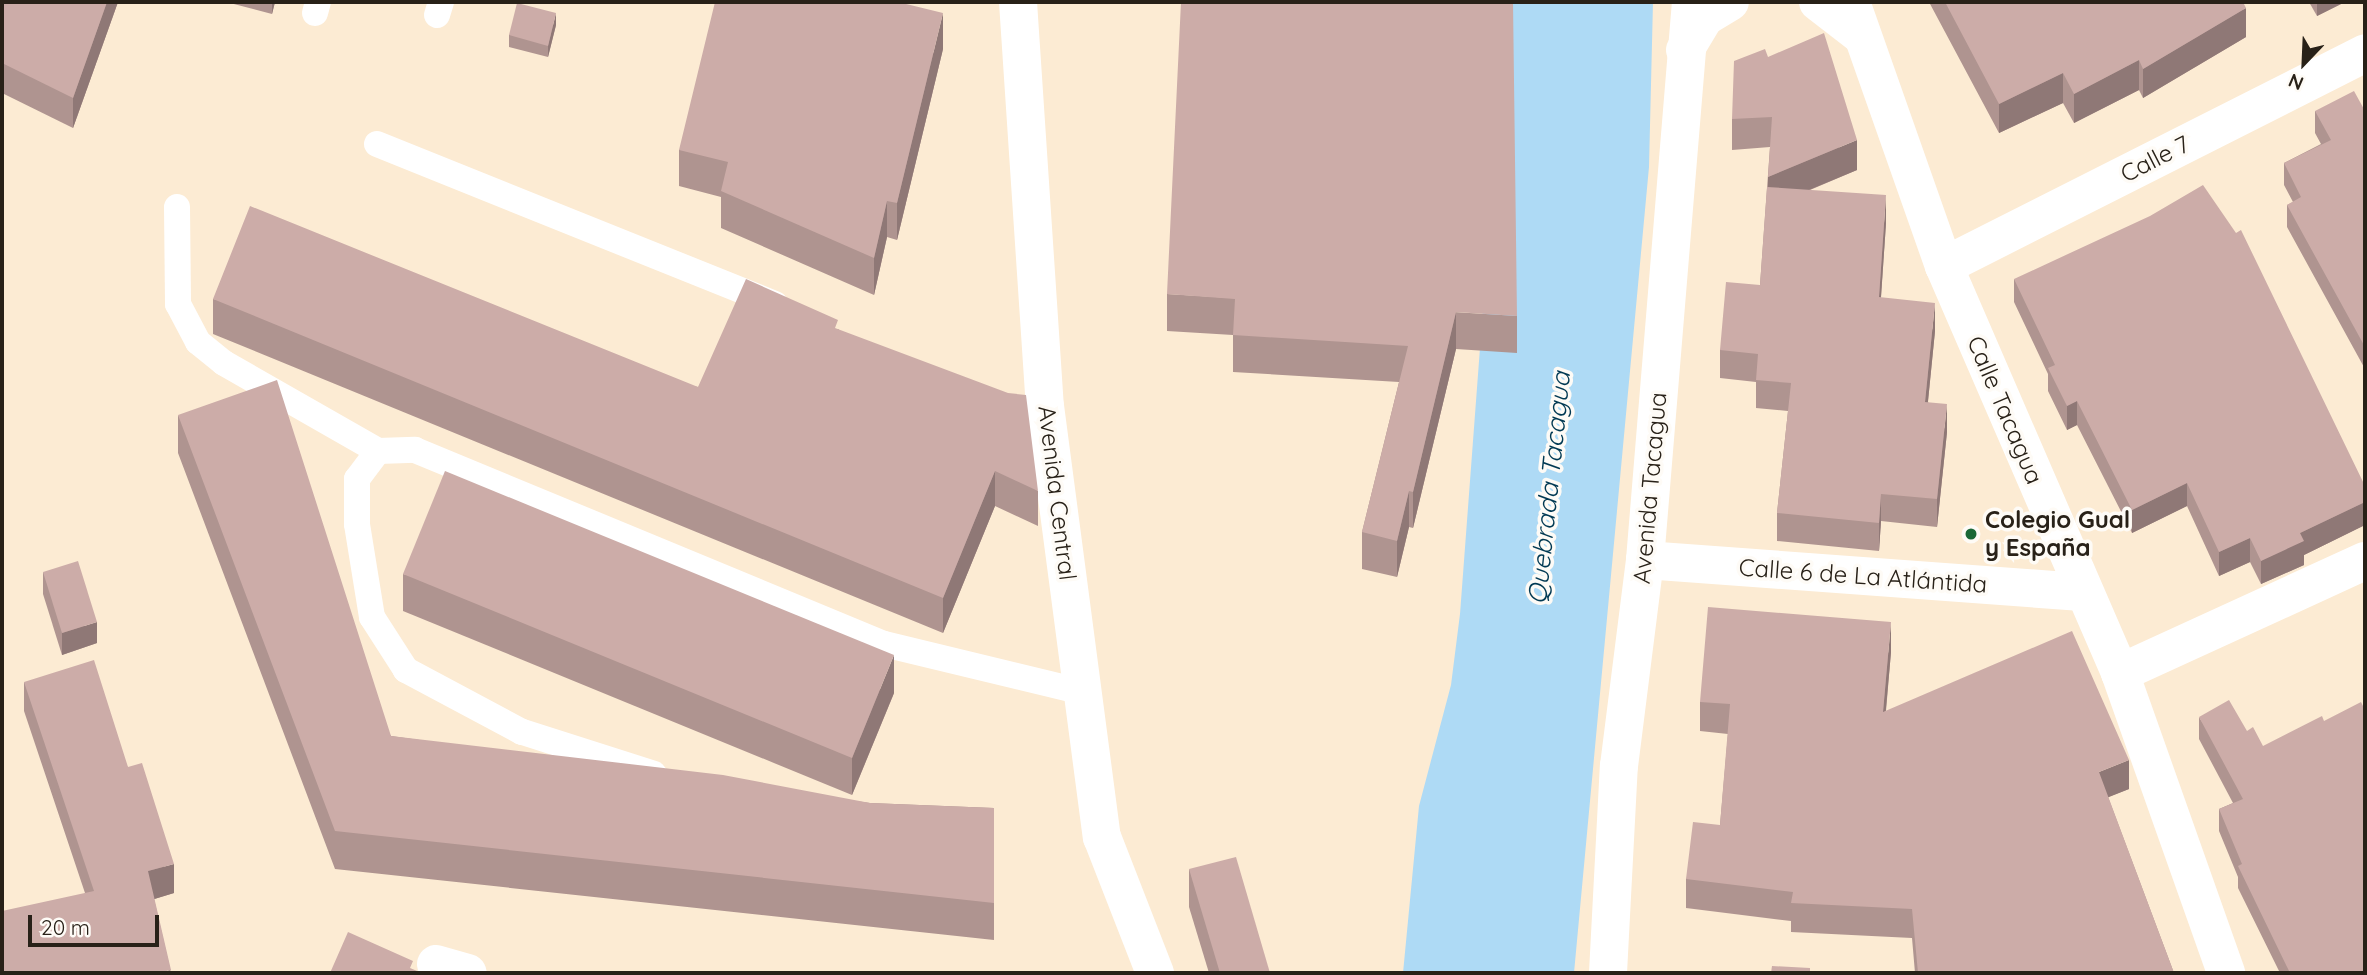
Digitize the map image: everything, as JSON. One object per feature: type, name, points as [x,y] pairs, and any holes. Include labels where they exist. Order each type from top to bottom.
[{"type":"street","name":"Avenida Central","points":[[1018,2],[1034,403],[1083,692],[1102,837],[1156,973]]},
{"type":"street","name":"Avenida Tacagua","points":[[1608,973],[1619,766],[1645,561],[1691,2]]},
{"type":"street","points":[[1685,50],[1706,17],[1730,2]]},
{"type":"street","points":[[1818,2],[1856,19]]},
{"type":"street","name":"Calle Tacagua","points":[[1856,19],[1944,266],[2082,592],[2120,673],[2226,973]]},
{"type":"street","name":"Calle 7","points":[[1944,266],[2365,53]]},
{"type":"street","name":"Calle 6 de La Atlántida","points":[[1645,561],[2082,592]]},
{"type":"street","points":[[2120,673],[2365,561]]},
{"type":"lane","points":[[377,144],[798,313]]},
{"type":"lane","points":[[177,207],[178,304],[198,342],[224,363],[378,451],[415,450],[884,644],[1083,692]]},
{"type":"lane","points":[[378,451],[357,479],[357,524],[372,617],[406,670],[522,732],[681,783]]},
{"type":"water","name":"Quebrada Tacagua","points":[[1506,2],[1653,2],[1649,167],[1574,973],[1403,973],[1419,806],[1451,685],[1460,614]]},
{"type":"building","points":[[2,2],[107,2],[73,98],[2,63]]},
{"type":"building","points":[[715,2],[898,2],[943,13],[897,203],[887,201],[874,258],[721,191],[728,162],[679,150]]},
{"type":"building","points":[[1181,2],[1513,2],[1517,316],[1456,312],[1413,492],[1409,491],[1397,541],[1362,532],[1408,346],[1233,335],[1235,299],[1167,294]]},
{"type":"building","points":[[1945,2],[2243,2],[2246,8],[2143,69],[2139,60],[2074,94],[2063,73],[1999,104]]},
{"type":"building","points":[[517,3],[556,13],[548,46],[509,35]]},
{"type":"building","points":[[1824,33],[1857,140],[1768,177],[1772,117],[1732,119],[1734,61],[1765,49],[1768,57]]},
{"type":"building","points":[[2354,91],[2365,111],[2365,347],[2287,205],[2301,197],[2284,163],[2331,140],[2315,111]]},
{"type":"building","points":[[2203,185],[2236,233],[2241,230],[2365,486],[2365,502],[2300,533],[2304,541],[2261,561],[2250,538],[2219,552],[2187,483],[2132,510],[2077,401],[2067,406],[2048,368],[2055,365],[2014,279],[2150,216]]},
{"type":"building","points":[[1767,187],[1886,195],[1879,297],[1935,303],[1925,402],[1947,404],[1937,499],[1881,494],[1879,523],[1777,513],[1791,383],[1756,380],[1758,354],[1720,350],[1726,282],[1760,285]]},
{"type":"building","points":[[250,206],[698,387],[746,279],[838,320],[835,328],[1008,393],[1026,395],[1038,491],[995,471],[943,598],[213,299]]},
{"type":"building","points":[[277,380],[391,736],[723,775],[870,803],[994,808],[994,903],[335,831],[178,415]]},
{"type":"building","points":[[445,471],[894,655],[852,758],[403,574]]},
{"type":"building","points":[[78,561],[97,622],[62,633],[43,572]]},
{"type":"building","points":[[1708,607],[1891,622],[1883,712],[2072,631],[2129,760],[2099,772],[2174,973],[1918,973],[1912,909],[1791,903],[1793,892],[1686,879],[1693,822],[1720,825],[1730,704],[1700,702]]},
{"type":"building","points":[[94,660],[128,767],[142,763],[174,864],[148,871],[171,970],[157,973],[2,973],[2,911],[94,891],[24,682]]},
{"type":"building","points":[[2229,700],[2247,731],[2253,727],[2263,746],[2322,716],[2324,721],[2361,702],[2365,710],[2365,973],[2290,973],[2238,866],[2242,864],[2219,809],[2243,799],[2199,717]]},
{"type":"building","points":[[1236,857],[1270,973],[1220,973],[1189,869]]},
{"type":"building","points":[[348,932],[413,961],[410,968],[422,973],[330,973]]},
{"type":"building","points":[[1772,966],[1810,968],[1810,973],[1771,973]]},
{"type":"place","name":"Colegio Gual y España","points":[[1971,534]]}]
